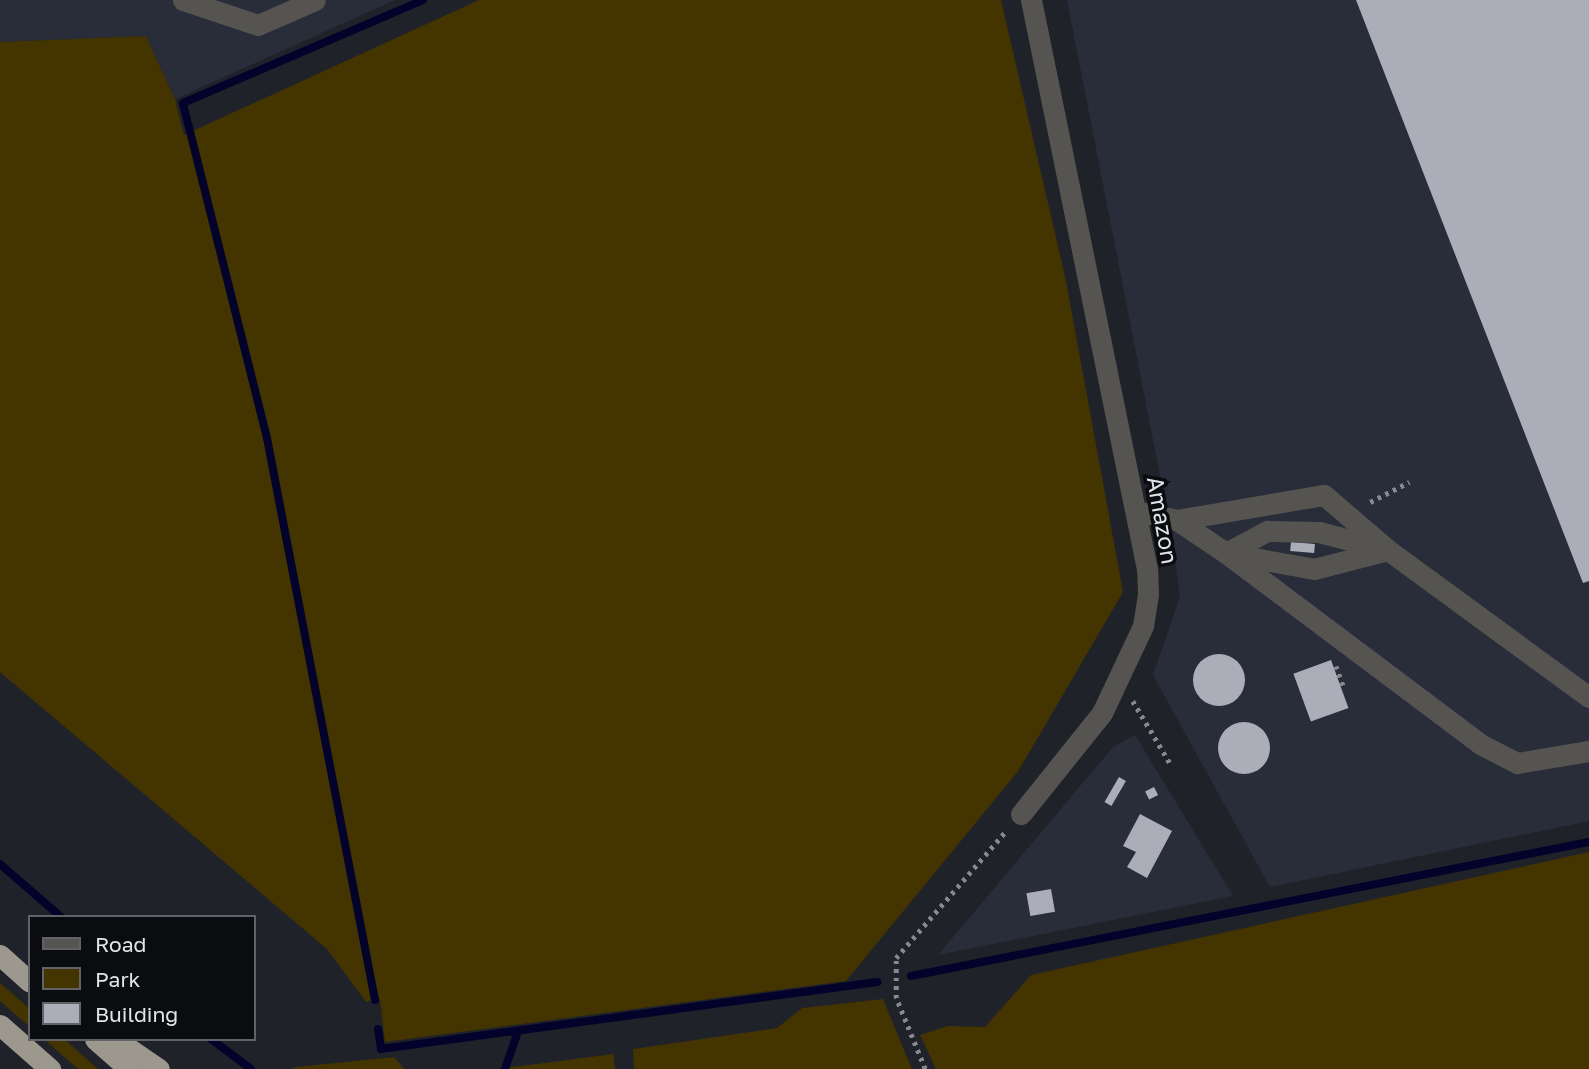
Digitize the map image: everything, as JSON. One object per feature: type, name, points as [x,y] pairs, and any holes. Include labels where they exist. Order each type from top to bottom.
[{"type":"highway","points":[[0,955],[28,979]]},
{"type":"highway","points":[[0,1025],[50,1069]]},
{"type":"highway","points":[[97,1041],[128,1069]]},
{"type":"highway","points":[[118,1041],[159,1069]]},
{"type":"street","points":[[183,0],[258,25],[315,0]]},
{"type":"street","name":"Amazon","points":[[1021,814],[1092,730],[1117,686],[1143,626],[1148,593],[1136,511],[1031,0]]},
{"type":"street","points":[[1177,520],[1324,495],[1388,550],[1589,697]]},
{"type":"street","points":[[1136,511],[1177,520],[1226,553],[1480,744],[1517,763],[1589,751]]},
{"type":"street","points":[[1226,553],[1267,531],[1319,532],[1388,550]]},
{"type":"street","points":[[1226,553],[1314,569],[1388,550]]},
{"type":"path","points":[[1353,521],[1365,505],[1409,482]]},
{"type":"path","points":[[1117,686],[1139,707],[1170,763]]},
{"type":"path","points":[[925,1069],[903,1021],[895,975],[896,958],[1021,814]]},
{"type":"shaded area","points":[[0,0],[395,0],[175,99],[146,36],[0,42]]},
{"type":"shaded area","points":[[1067,0],[1589,0],[1589,821],[1270,887],[1153,675],[1180,597],[1173,542]]},
{"type":"shaded area","points":[[1135,735],[1233,896],[938,955],[1113,747]]},
{"type":"green space","points":[[479,0],[1001,0],[1066,281],[1123,592],[1019,770],[846,981],[385,1042],[380,999],[366,1002],[327,949],[0,672],[0,42],[146,36],[175,99],[184,135]]},
{"type":"green space","points":[[1589,852],[1589,1069],[936,1069],[920,1035],[948,1026],[985,1027],[1031,975]]},
{"type":"green space","points":[[0,983],[28,1007],[28,1025],[0,1001]]},
{"type":"green space","points":[[883,999],[912,1069],[634,1069],[633,1049],[777,1028],[802,1008]]},
{"type":"green space","points":[[46,1041],[66,1041],[98,1069],[78,1069]]},
{"type":"green space","points":[[613,1054],[615,1069],[499,1069]]},
{"type":"green space","points":[[394,1057],[404,1069],[291,1069],[296,1067]]},
{"type":"building","points":[[1356,0],[1589,0],[1589,581],[1583,583]]},
{"type":"building","points":[[1291,542],[1315,544],[1314,553],[1290,551]]},
{"type":"building","points":[[1219,654],[1229,656],[1237,662],[1243,670],[1243,690],[1237,698],[1229,704],[1219,706],[1209,704],[1201,698],[1195,690],[1193,680],[1195,670],[1201,662],[1209,656]]},
{"type":"building","points":[[1331,660],[1348,708],[1311,722],[1293,674]]},
{"type":"building","points":[[1244,722],[1254,724],[1262,730],[1268,738],[1268,758],[1262,766],[1254,772],[1244,774],[1234,772],[1226,766],[1220,758],[1218,748],[1220,738],[1226,730],[1234,724]]},
{"type":"building","points":[[1119,777],[1126,781],[1111,806],[1104,802]]},
{"type":"building","points":[[1154,787],[1158,795],[1149,800],[1145,792]]},
{"type":"building","points":[[1140,814],[1172,831],[1147,878],[1127,867],[1136,852],[1123,846]]},
{"type":"building","points":[[1051,889],[1055,912],[1030,916],[1026,893]]},
{"type":"waterway","points":[[375,1000],[267,438],[183,103],[423,0]]},
{"type":"waterway","points":[[911,976],[1589,842]]},
{"type":"waterway","points":[[0,864],[59,915]]},
{"type":"waterway","points":[[378,1029],[381,1049],[877,982]]},
{"type":"waterway","points":[[505,1069],[517,1034]]},
{"type":"waterway","points":[[214,1041],[251,1069]]}]
